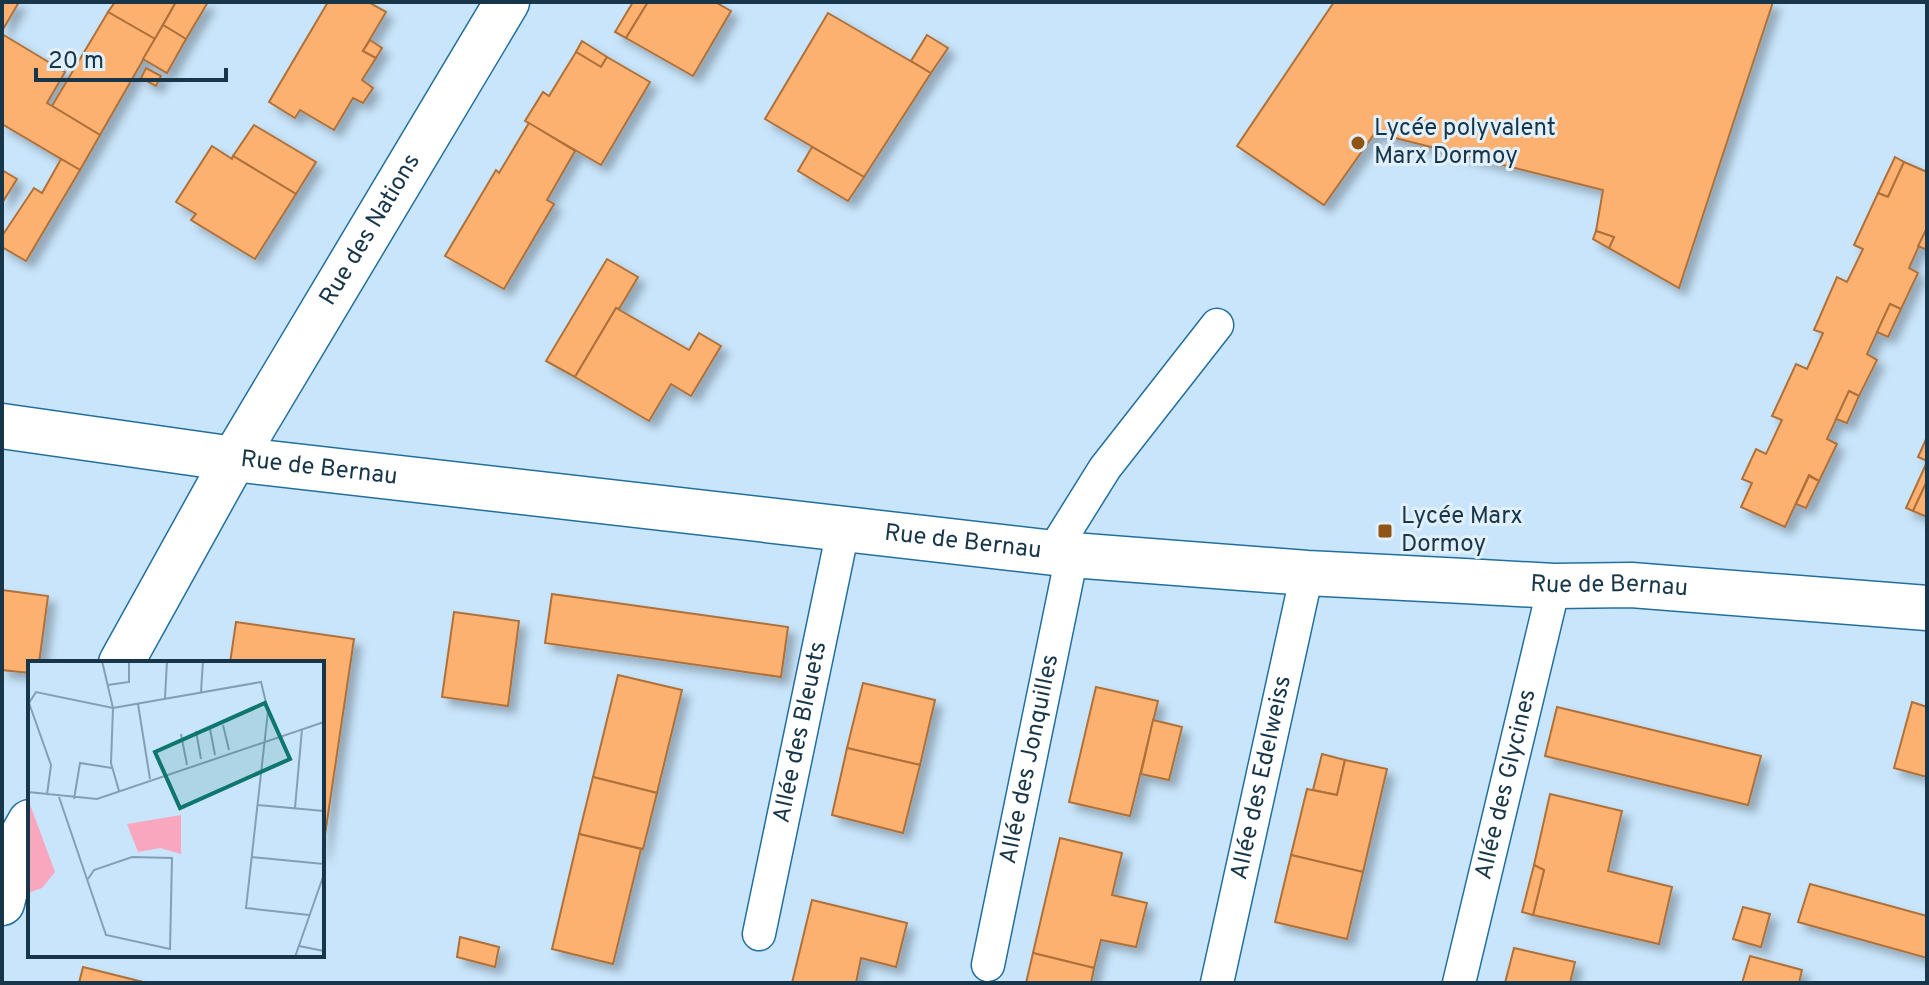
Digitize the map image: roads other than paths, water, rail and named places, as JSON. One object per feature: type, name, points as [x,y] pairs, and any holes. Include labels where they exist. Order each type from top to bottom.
[{"type":"street","name":"Rue des Nations","points":[[122,661],[234,459],[507,2]]},
{"type":"street","name":"Rue de Bernau","points":[[2,426],[234,459],[1062,554],[1307,573],[1554,586],[1631,585],[1927,608]]},
{"type":"street","points":[[2,903],[16,847],[28,826]]},
{"type":"lane","points":[[1062,554],[1105,468],[1217,325]]},
{"type":"lane","name":"Allée des Bleuets","points":[[759,934],[843,530]]},
{"type":"lane","name":"Allée des Jonquilles","points":[[988,965],[1062,554]]},
{"type":"lane","name":"Allée des Edelweiss","points":[[1217,983],[1307,573]]},
{"type":"lane","name":"Allée des Glycines","points":[[1459,983],[1554,586]]},
{"type":"place","name":"Lycée polyvalent Marx Dormoy","points":[[1358,143]]},
{"type":"place","name":"Lycée Marx Dormoy","points":[[1385,531]]}]
